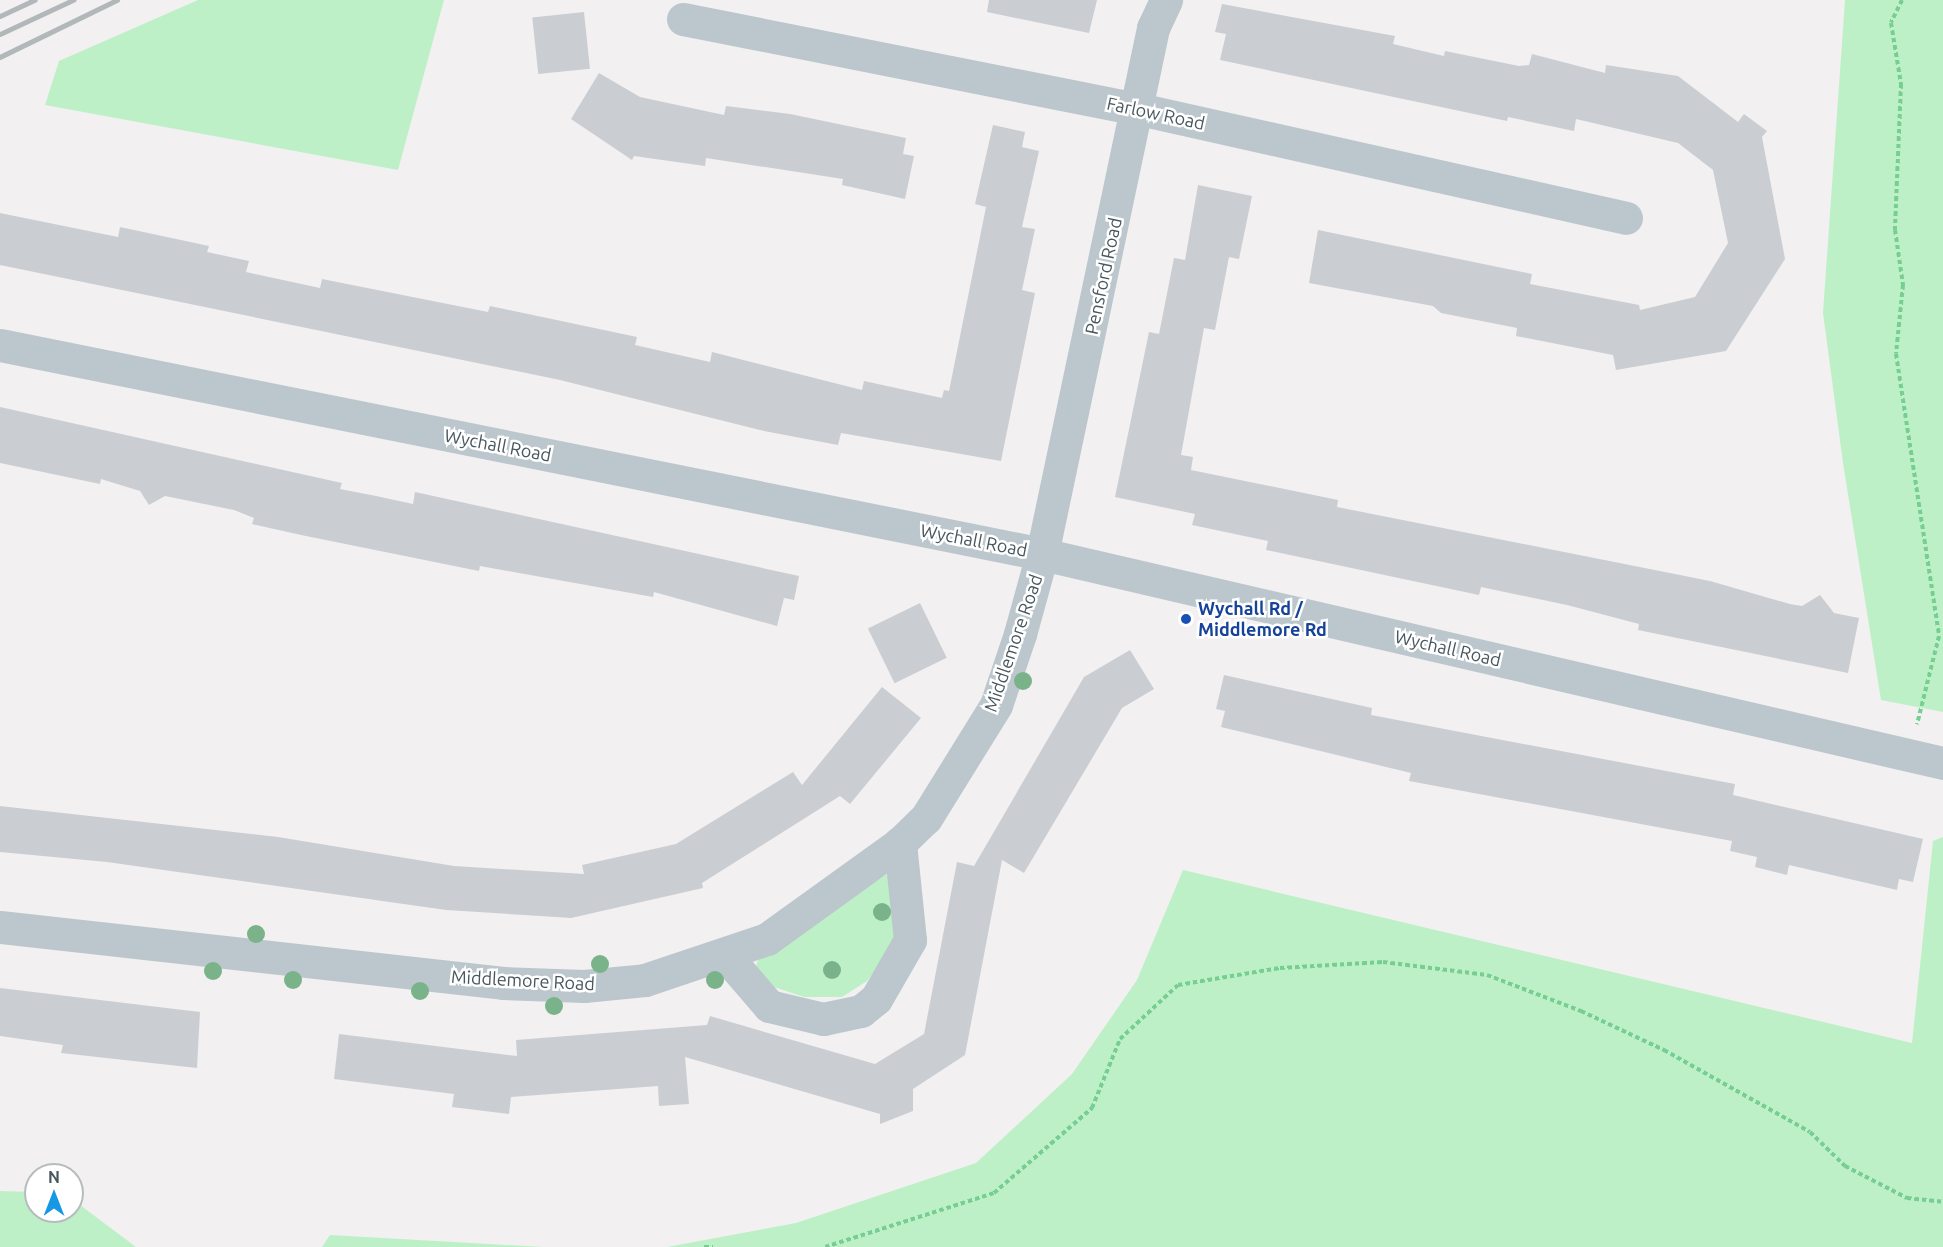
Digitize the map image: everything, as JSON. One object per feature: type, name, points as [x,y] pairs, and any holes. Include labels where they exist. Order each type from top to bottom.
[{"type":"street","name":"Pensford Road","points":[[1042,554],[1139,109],[1153,28],[1166,0]]},
{"type":"street","name":"Farlow Road","points":[[683,19],[1139,109],[1626,218]]},
{"type":"street","name":"Wychall Road","points":[[0,345],[1042,554],[1943,763]]},
{"type":"street","name":"Middlemore Road","points":[[0,927],[526,984],[645,980],[726,957],[767,939],[825,901],[900,843],[926,819],[996,705],[1042,554]]},
{"type":"street","points":[[726,957],[769,1006],[823,1018],[861,1011],[876,999],[910,940],[900,843]]},
{"type":"path","points":[[1902,0],[1891,23],[1901,84],[1895,230],[1903,285],[1896,354],[1939,636],[1909,755]]},
{"type":"path","points":[[1939,636],[1943,632]]},
{"type":"path","points":[[825,1247],[994,1193],[1092,1108],[1120,1039],[1178,985],[1280,968],[1383,962],[1487,975],[1581,1011],[1664,1050],[1810,1132],[1856,1171],[1907,1198],[1943,1202]]},
{"type":"path","points":[[705,1247],[713,1247]]},
{"type":"green space","points":[[198,0],[444,0],[398,170],[45,105],[59,61]]},
{"type":"green space","points":[[1845,0],[1943,0],[1943,712],[1881,700],[1843,463],[1823,313]]},
{"type":"green space","points":[[1943,837],[1943,1247],[667,1247],[796,1223],[976,1163],[1072,1074],[1137,980],[1183,870],[1912,1043],[1933,841]]},
{"type":"green space","points":[[889,873],[900,938],[867,981],[842,997],[804,997],[765,984],[756,966],[760,954]]},
{"type":"green space","points":[[0,1191],[24,1192],[24,1223],[84,1223],[84,1208],[136,1247],[0,1247]]},
{"type":"green space","points":[[330,1235],[543,1247],[322,1247]]},
{"type":"building","points":[[989,0],[1097,0],[1089,33],[987,12]]},
{"type":"building","points":[[1222,4],[1395,36],[1393,44],[1444,56],[1445,51],[1519,66],[1529,65],[1532,54],[1605,73],[1606,65],[1678,76],[1738,122],[1744,114],[1767,131],[1762,137],[1785,259],[1726,351],[1616,370],[1613,355],[1516,336],[1517,328],[1441,313],[1433,306],[1309,283],[1318,230],[1532,274],[1530,284],[1639,305],[1640,310],[1695,297],[1728,243],[1713,170],[1678,143],[1576,119],[1574,131],[1508,117],[1507,121],[1220,60],[1226,34],[1215,32]]},
{"type":"building","points":[[584,12],[590,69],[538,74],[532,17]]},
{"type":"building","points":[[599,73],[640,97],[724,115],[726,106],[790,114],[906,138],[903,154],[914,156],[905,199],[842,185],[843,179],[706,158],[705,166],[634,156],[632,160],[571,119]]},
{"type":"building","points":[[993,125],[1025,132],[1022,147],[1039,151],[1022,227],[1035,229],[1022,290],[1035,293],[1001,461],[841,433],[838,445],[764,431],[560,380],[0,265],[0,213],[118,237],[120,227],[209,246],[207,252],[249,261],[246,272],[320,288],[322,279],[488,312],[490,306],[637,337],[635,345],[710,362],[712,352],[862,390],[864,381],[942,398],[944,390],[949,391],[986,207],[975,204]]},
{"type":"building","points":[[1198,185],[1252,196],[1239,259],[1229,257],[1215,330],[1204,328],[1181,455],[1193,457],[1191,470],[1338,500],[1337,507],[1710,581],[1790,604],[1802,606],[1820,595],[1834,613],[1859,618],[1848,673],[1638,630],[1639,624],[1567,605],[1481,587],[1479,595],[1266,550],[1268,541],[1192,525],[1195,514],[1115,497],[1149,332],[1159,334],[1174,258],[1185,260]]},
{"type":"building","points":[[0,407],[342,483],[340,489],[413,504],[415,492],[799,576],[794,600],[784,598],[777,626],[654,592],[653,597],[480,566],[479,571],[301,535],[252,524],[254,518],[234,510],[165,496],[149,505],[140,491],[101,479],[100,484],[0,463]]},
{"type":"building","points":[[920,603],[947,658],[895,683],[868,628]]},
{"type":"building","points":[[1130,650],[1154,689],[1122,708],[1024,873],[1002,860],[965,1055],[913,1089],[913,1111],[880,1124],[880,1114],[685,1057],[689,1104],[659,1106],[658,1086],[511,1097],[509,1114],[452,1107],[454,1094],[334,1079],[339,1034],[517,1056],[516,1040],[707,1025],[710,1016],[875,1064],[924,1034],[957,862],[974,866],[1084,677]]},
{"type":"building","points":[[1224,675],[1372,708],[1371,715],[1735,784],[1733,795],[1923,839],[1913,882],[1899,879],[1897,890],[1789,865],[1787,875],[1755,867],[1757,857],[1730,851],[1732,841],[1409,781],[1411,773],[1221,727],[1225,711],[1216,709]]},
{"type":"building","points":[[882,687],[921,718],[850,804],[840,796],[702,883],[703,888],[571,918],[446,910],[107,862],[0,852],[0,806],[278,837],[454,866],[584,874],[582,865],[676,844],[793,772],[802,785]]},
{"type":"building","points":[[0,988],[200,1012],[197,1068],[61,1053],[63,1045],[0,1036]]},
{"type":"railway","points":[[0,16],[35,0]]},
{"type":"railway","points":[[0,34],[73,0]]},
{"type":"railway","points":[[0,57],[117,0]]},
{"type":"place","name":"Wychall Rd / Middlemore Rd","points":[[1186,619]]}]
